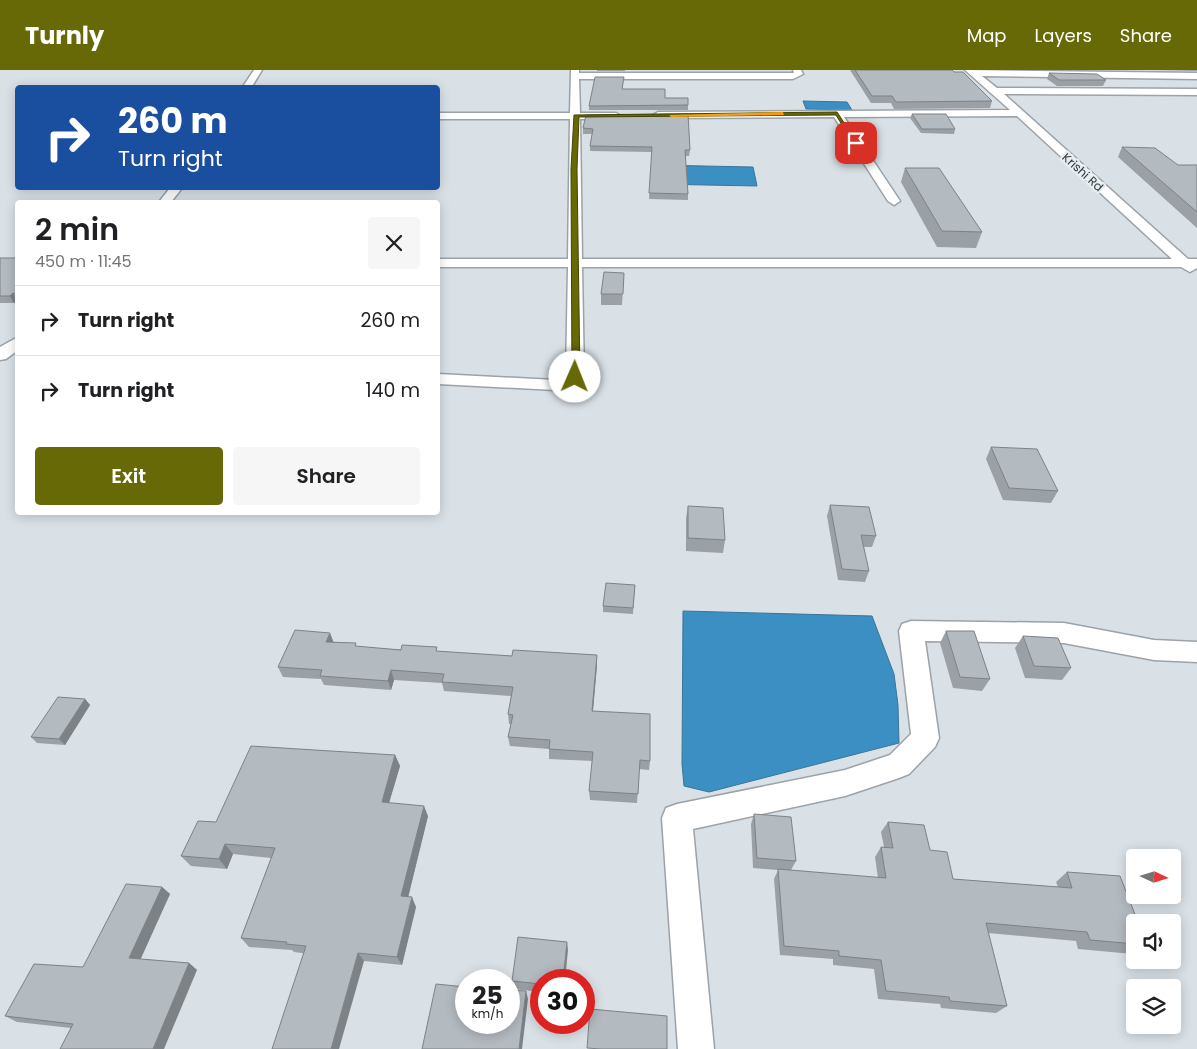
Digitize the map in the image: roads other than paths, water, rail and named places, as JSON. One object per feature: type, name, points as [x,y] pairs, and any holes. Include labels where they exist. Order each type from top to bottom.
[{"type":"street","points":[[248,85],[258,70]]},
{"type":"street","points":[[440,379],[555,385],[569,382],[575,377],[575,73],[793,76],[799,74],[797,70]]},
{"type":"street","points":[[971,72],[1197,76]]},
{"type":"street","name":"Krishi Rd","points":[[971,72],[1191,263],[1197,274]]},
{"type":"street","points":[[995,91],[1197,92]]},
{"type":"street","points":[[644,115],[1019,113]]},
{"type":"street","points":[[837,114],[894,201]]},
{"type":"street","points":[[440,116],[625,116]]},
{"type":"street","points":[[167,200],[174,190]]},
{"type":"street","points":[[440,263],[1191,263]]},
{"type":"street","points":[[0,355],[15,344]]},
{"type":"street","points":[[696,1049],[677,818],[845,783],[900,765],[925,738],[911,631],[1064,634],[1154,650],[1197,652]]},
{"type":"water","points":[[803,101],[847,102],[852,110],[806,109]]},
{"type":"water","points":[[655,165],[753,167],[757,186],[655,184]]},
{"type":"water","points":[[683,611],[872,616],[894,674],[898,705],[899,743],[709,792],[684,786],[682,764]]}]
